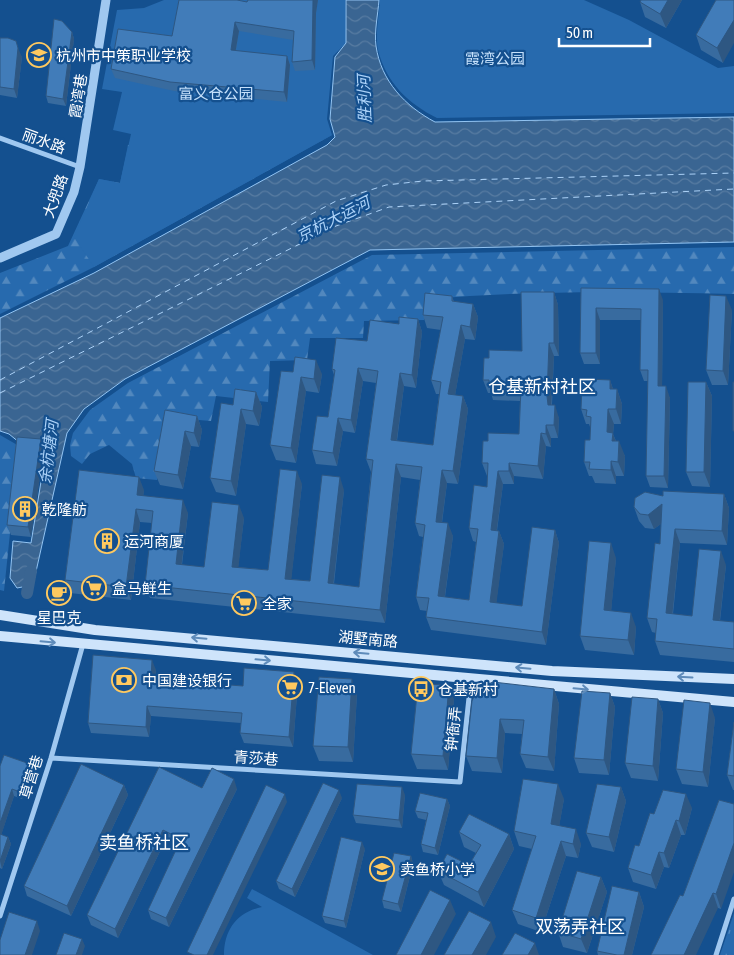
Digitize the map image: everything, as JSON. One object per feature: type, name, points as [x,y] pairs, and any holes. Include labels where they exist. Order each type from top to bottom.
[{"type":"main road","name":"湖墅南路","points":[[0,616],[94,630],[552,671],[734,679]]},
{"type":"main road","name":"湖墅南路","points":[[0,636],[734,702]]},
{"type":"street","name":"霞湾巷","points":[[80,167],[106,0]]},
{"type":"street","name":"丽水路","points":[[0,138],[80,167]]},
{"type":"street","name":"大兜路","points":[[0,258],[56,234],[74,192],[80,167]]},
{"type":"street","name":"草营巷","points":[[0,916],[50,758],[83,644]]},
{"type":"street","name":"钟衙弄","points":[[460,782],[471,679]]},
{"type":"street","name":"青莎巷","points":[[50,758],[460,782]]},
{"type":"street","points":[[716,955],[734,899]]},
{"type":"green space","name":"富义仓公园","points":[[164,0],[345,0],[346,43],[333,56],[327,119],[332,135],[94,267],[74,237],[99,179],[120,183],[131,134],[113,130],[122,92],[102,89],[117,10],[144,8]]},
{"type":"green space","name":"霞湾公园","points":[[380,0],[584,0],[629,20],[718,68],[734,66],[734,113],[437,118],[408,99],[387,73],[377,44]]},
{"type":"green space","points":[[332,135],[94,267],[0,314],[0,273],[68,246],[99,179],[120,183],[128,145]]},
{"type":"green space","points":[[734,247],[734,294],[543,293],[429,299],[424,320],[364,321],[363,338],[310,338],[307,360],[270,361],[268,402],[216,396],[211,421],[163,417],[157,480],[136,478],[132,464],[109,445],[90,454],[82,464],[71,456],[70,445],[73,433],[90,410],[128,383],[372,255]]},
{"type":"green space","points":[[0,435],[19,446],[4,591],[0,590]]},
{"type":"green space","points":[[252,889],[373,955],[224,955],[229,930],[246,913],[262,907],[247,898]]},
{"type":"green space","points":[[734,913],[734,955],[720,955]]},
{"type":"water","points":[[346,0],[379,0],[376,46],[383,70],[404,100],[435,122],[734,117],[734,242],[370,250],[125,379],[84,409],[67,433],[33,585],[17,588],[10,578],[13,541],[31,543],[47,445],[20,443],[9,434],[0,431],[0,318],[94,273],[327,145],[335,137],[330,119],[335,57],[346,43]]},
{"type":"building","points":[[179,0],[237,0],[247,2],[248,0],[313,0],[312,60],[292,62],[294,31],[235,22],[231,50],[287,56],[284,92],[170,82],[111,69],[118,29],[172,36]]},
{"type":"building","points":[[641,0],[668,0],[660,14],[640,2]]},
{"type":"building","points":[[716,0],[734,0],[734,20],[717,48],[696,35]]},
{"type":"building","points":[[54,19],[62,21],[72,32],[63,99],[46,96]]},
{"type":"building","points":[[0,38],[16,41],[18,48],[14,89],[0,87]]},
{"type":"building","points":[[581,288],[659,289],[658,386],[666,386],[664,476],[646,476],[648,370],[640,370],[641,309],[596,308],[596,353],[580,353]]},
{"type":"building","points":[[521,292],[554,292],[554,343],[549,343],[547,396],[548,405],[555,405],[554,425],[546,425],[546,434],[541,433],[538,466],[509,463],[509,471],[498,471],[491,530],[499,531],[490,602],[522,606],[532,527],[555,530],[542,632],[426,617],[429,598],[416,597],[425,525],[415,523],[422,467],[396,464],[380,610],[145,585],[153,511],[136,509],[126,587],[65,580],[79,470],[139,477],[137,495],[183,500],[176,564],[204,567],[212,502],[239,505],[232,567],[268,570],[280,469],[297,471],[285,579],[310,581],[322,475],[340,477],[328,583],[359,587],[373,460],[366,459],[378,371],[358,368],[351,420],[338,418],[333,453],[312,450],[317,416],[328,417],[335,370],[332,369],[336,338],[367,341],[370,320],[399,324],[399,317],[418,319],[412,375],[400,373],[391,440],[433,445],[441,382],[431,380],[443,317],[423,315],[425,293],[452,296],[452,301],[473,304],[470,327],[461,325],[448,394],[463,396],[453,471],[442,470],[436,522],[448,523],[438,596],[469,600],[478,529],[469,528],[474,485],[487,487],[488,463],[482,463],[483,441],[488,441],[488,433],[519,434],[521,388],[489,387],[489,380],[483,380],[484,358],[489,358],[489,350],[522,351]]},
{"type":"building","points":[[710,295],[726,296],[723,371],[706,370]]},
{"type":"building","points":[[295,357],[316,360],[314,379],[301,377],[291,448],[270,445],[281,371],[293,372]]},
{"type":"building","points":[[587,379],[610,380],[610,389],[617,389],[616,409],[608,409],[607,432],[613,433],[612,441],[619,441],[618,462],[611,461],[611,470],[589,469],[590,462],[584,462],[585,440],[590,440],[591,417],[586,416],[587,410],[581,409],[582,387],[587,388]]},
{"type":"building","points":[[688,382],[706,382],[704,472],[686,472]]},
{"type":"building","points":[[734,382],[734,431],[733,431]]},
{"type":"building","points":[[235,389],[256,392],[253,411],[241,409],[231,481],[210,478],[221,403],[233,405]]},
{"type":"building","points":[[165,410],[197,416],[194,433],[185,431],[178,475],[154,471]]},
{"type":"building","name":"乾隆舫","points":[[17,437],[41,439],[28,527],[7,525]]},
{"type":"building","points":[[663,491],[724,494],[722,531],[675,529],[666,613],[692,616],[699,549],[721,551],[713,620],[734,622],[734,649],[655,641],[657,619],[647,618],[655,543],[660,544],[662,504],[648,515],[640,514],[634,507],[635,498],[645,492],[663,496]]},
{"type":"building","points":[[589,541],[611,543],[604,610],[631,613],[628,640],[580,636]]},
{"type":"building","points":[[93,655],[152,660],[151,679],[243,686],[244,668],[294,672],[289,737],[240,733],[242,713],[147,706],[146,727],[88,723]]},
{"type":"building","points":[[319,677],[352,679],[348,747],[313,746]]},
{"type":"building","points":[[493,682],[554,689],[548,757],[520,754],[524,720],[500,719],[497,758],[466,756],[472,701],[481,687]]},
{"type":"building","points":[[418,684],[449,685],[443,756],[411,754]]},
{"type":"building","points":[[582,691],[610,693],[604,760],[574,758]]},
{"type":"building","points":[[632,697],[658,699],[653,766],[625,763]]},
{"type":"building","points":[[684,700],[710,703],[703,772],[676,769]]},
{"type":"building","points":[[734,722],[734,776],[727,775]]},
{"type":"building","points":[[4,755],[30,764],[20,792],[12,789],[0,823],[0,766]]},
{"type":"building","points":[[81,764],[124,785],[67,906],[24,886]]},
{"type":"building","points":[[159,767],[202,788],[212,768],[234,779],[166,918],[148,910],[181,839],[163,830],[115,929],[87,915]]},
{"type":"building","points":[[523,779],[558,784],[551,824],[576,829],[573,844],[561,841],[536,918],[512,910],[536,836],[514,831]]},
{"type":"building","points":[[323,783],[339,790],[292,889],[276,881]]},
{"type":"building","points":[[357,784],[402,787],[399,820],[353,815]]},
{"type":"building","points":[[597,784],[621,787],[609,837],[586,833]]},
{"type":"building","points":[[266,785],[285,794],[207,955],[194,955],[187,952]]},
{"type":"building","points":[[663,790],[686,794],[679,821],[676,820],[664,853],[659,852],[651,875],[628,868],[635,845],[639,846],[650,813],[654,814]]},
{"type":"building","points":[[420,793],[447,799],[435,848],[421,844],[428,813],[415,811]]},
{"type":"building","points":[[719,800],[734,804],[734,843],[716,894],[713,893],[684,955],[651,955],[680,895],[683,896]]},
{"type":"building","points":[[469,814],[509,834],[478,892],[438,871],[447,854],[469,865],[481,845],[459,832]]},
{"type":"building","points":[[0,834],[8,837],[0,861]]},
{"type":"building","points":[[341,837],[362,842],[344,921],[322,916]]},
{"type":"building","points":[[394,853],[411,856],[398,904],[382,900]]},
{"type":"building","points":[[577,871],[601,877],[581,939],[558,932]]},
{"type":"building","points":[[612,886],[639,892],[624,955],[597,951]]},
{"type":"building","points":[[430,890],[450,900],[421,955],[396,955]]},
{"type":"building","points":[[469,911],[491,922],[472,955],[444,955]]},
{"type":"building","points":[[9,912],[37,921],[25,955],[0,955],[0,940]]},
{"type":"building","points":[[64,933],[82,939],[76,955],[56,955]]},
{"type":"building","points":[[515,933],[535,943],[528,955],[502,955]]},
{"type":"waterway","name":"余杭塘河","points":[[27,593],[31,571]]},
{"type":"ferry route","points":[[0,380],[336,201],[386,185],[423,181],[734,173]]},
{"type":"ferry route","points":[[0,393],[336,226],[389,207],[734,189]]},
{"type":"place","name":"杭州市中策职业学校","points":[[39,55]]},
{"type":"place","name":"乾隆舫","points":[[25,509]]},
{"type":"place","name":"运河商厦","points":[[107,541]]},
{"type":"place","name":"盒马鲜生","points":[[94,588]]},
{"type":"place","name":"星巴克","points":[[59,593]]},
{"type":"place","name":"全家","points":[[244,603]]},
{"type":"place","name":"中国建设银行","points":[[124,680]]},
{"type":"place","name":"7-Eleven","points":[[290,687]]},
{"type":"place","name":"仓基新村","points":[[421,689]]},
{"type":"place","name":"卖鱼桥小学","points":[[382,869]]},
{"type":"district","name":"仓基新村社区","points":[[542,386]]},
{"type":"district","name":"卖鱼桥社区","points":[[144,842]]},
{"type":"district","name":"双荡弄社区","points":[[580,926]]},
{"type":"water label","name":"胜利河","points":[[364,99]]},
{"type":"water label","name":"京杭大运河","points":[[333,219]]}]
